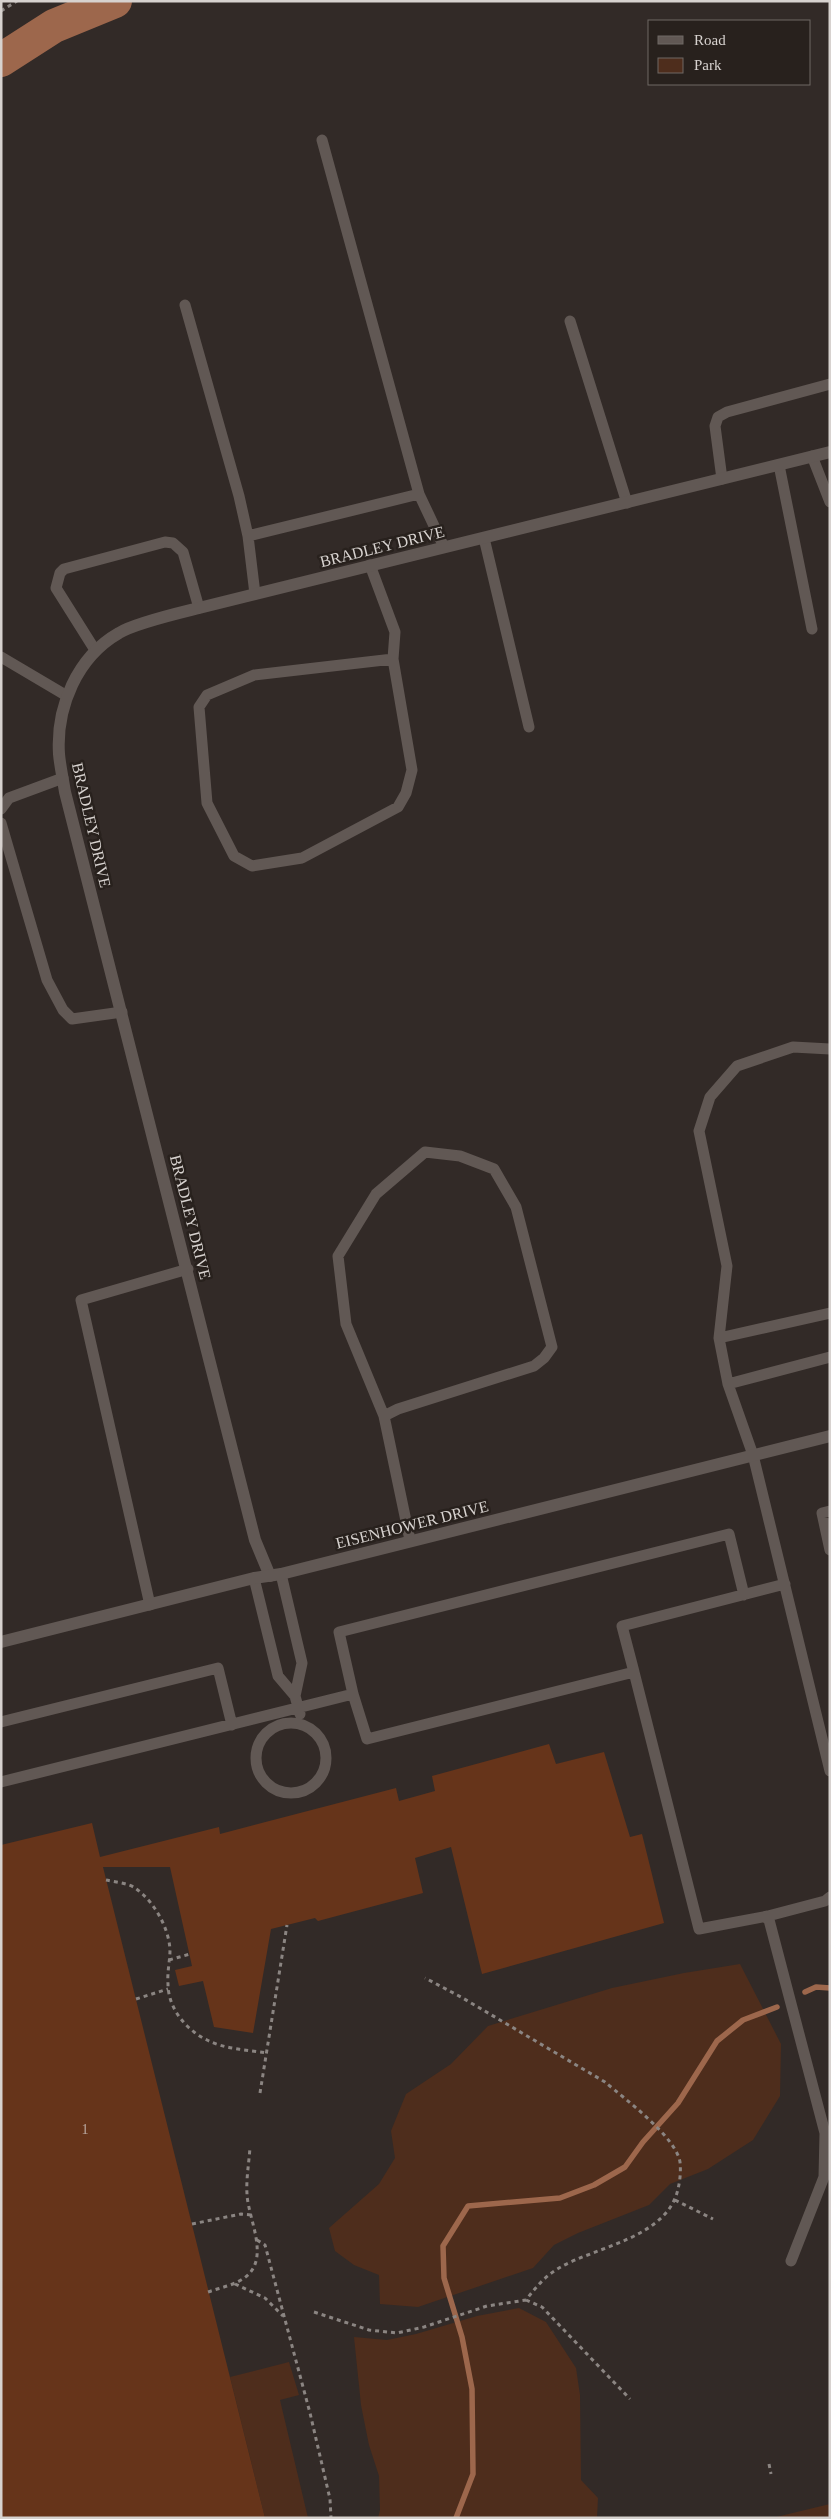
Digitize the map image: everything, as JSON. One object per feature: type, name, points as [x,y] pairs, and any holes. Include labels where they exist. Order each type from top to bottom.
[{"type":"street","name":"BRADLEY DRIVE","points":[[275,1575],[255,1540],[63,778],[59,753],[62,712],[67,696],[95,650],[120,632],[199,608],[830,452]]},
{"type":"street","name":"EISENHOWER DRIVE","points":[[1,1642],[830,1436]]},
{"type":"lane","points":[[322,140],[419,494],[444,547]]},
{"type":"lane","points":[[185,305],[239,496],[248,536],[255,594]]},
{"type":"lane","points":[[570,321],[627,503]]},
{"type":"lane","points":[[722,479],[715,426],[718,417],[727,412],[830,384]]},
{"type":"lane","points":[[812,456],[830,502]]},
{"type":"lane","points":[[779,465],[812,629]]},
{"type":"lane","points":[[248,536],[419,494]]},
{"type":"lane","points":[[484,538],[529,727]]},
{"type":"lane","points":[[95,650],[56,588],[60,573],[64,569],[165,542],[172,543],[183,552],[199,608]]},
{"type":"lane","points":[[370,565],[395,632],[393,659],[412,770],[406,793],[398,808],[302,858],[252,866],[234,856],[207,803],[199,707],[207,695],[254,675],[393,659]]},
{"type":"lane","points":[[1,657],[67,696]]},
{"type":"lane","points":[[1,809],[9,798],[63,778]]},
{"type":"lane","points":[[1,823],[47,980],[63,1010],[72,1019],[122,1012]]},
{"type":"lane","points":[[830,1049],[793,1047],[737,1066],[710,1098],[699,1131],[727,1266],[719,1338],[728,1384],[753,1455],[826,1737],[830,1771]]},
{"type":"lane","points":[[384,1416],[398,1409],[534,1366],[544,1358],[552,1347],[516,1207],[494,1170],[460,1156],[425,1152],[376,1194],[338,1256],[346,1324],[384,1416],[410,1540]]},
{"type":"lane","points":[[150,1605],[80,1300],[188,1269]]},
{"type":"lane","points":[[719,1338],[830,1313]]},
{"type":"lane","points":[[728,1384],[830,1357]]},
{"type":"lane","points":[[830,1511],[822,1513],[830,1550]]},
{"type":"lane","points":[[634,1672],[367,1739],[353,1694],[339,1632],[729,1534],[744,1595]]},
{"type":"lane","points":[[275,1575],[302,1663],[297,1702]]},
{"type":"lane","points":[[254,1578],[278,1676],[297,1702],[303,1724],[313,1729],[323,1742],[327,1759],[325,1770],[319,1780],[301,1792],[289,1794],[267,1784],[259,1774],[256,1762],[259,1744],[270,1729],[282,1722],[303,1724]]},
{"type":"lane","points":[[785,1584],[622,1626],[699,1929],[768,1916],[825,1901],[830,1897]]},
{"type":"lane","points":[[1,1722],[218,1668],[232,1725]]},
{"type":"lane","points":[[1,1782],[232,1725],[297,1702],[353,1694]]},
{"type":"lane","points":[[768,1916],[825,2133],[824,2177],[791,2261]]},
{"type":"path","points":[[1,11],[18,1]]},
{"type":"path","points":[[106,1880],[134,1888],[153,1906],[168,1933],[168,1989],[171,2003],[180,2019],[195,2034],[209,2042],[267,2053]]},
{"type":"path","points":[[260,2092],[287,1925]]},
{"type":"path","points":[[169,1960],[190,1954]]},
{"type":"path","points":[[425,1978],[461,1997],[605,2082],[660,2132],[671,2144],[680,2162],[680,2181],[675,2200],[653,2226],[559,2268],[540,2281],[526,2300]]},
{"type":"path","points":[[136,1999],[168,1989]]},
{"type":"path","points":[[208,2292],[244,2279],[254,2265],[258,2255],[258,2240],[247,2194],[250,2148]]},
{"type":"path","points":[[675,2200],[713,2219]]},
{"type":"path","points":[[192,2224],[241,2214],[251,2216]]},
{"type":"path","points":[[258,2240],[265,2245],[284,2316],[330,2499],[331,2518]]},
{"type":"path","points":[[234,2284],[265,2298],[284,2316]]},
{"type":"path","points":[[314,2312],[369,2330],[398,2333],[424,2327],[487,2306],[526,2300],[542,2307],[630,2399]]},
{"type":"path","points":[[769,2464],[771,2474]]},
{"type":"green space","points":[[740,1964],[781,2044],[780,2096],[753,2140],[708,2169],[670,2184],[649,2205],[578,2233],[554,2245],[533,2268],[418,2307],[380,2304],[379,2275],[354,2265],[335,2251],[329,2228],[379,2184],[395,2158],[391,2131],[406,2094],[451,2064],[488,2026],[612,1988]]},
{"type":"green space","points":[[519,2308],[546,2322],[576,2368],[580,2395],[581,2480],[598,2498],[597,2518],[378,2518],[380,2510],[379,2476],[369,2445],[361,2405],[354,2337],[387,2340],[416,2334],[477,2316]]},
{"type":"green space","points":[[289,2362],[299,2395],[280,2400],[308,2518],[265,2518],[230,2377]]},
{"type":"green space","points":[[830,2504],[830,2518],[772,2518]]},
{"type":"building","points":[[549,1744],[556,1764],[604,1752],[630,1837],[642,1834],[664,1923],[482,1974],[451,1847],[415,1858],[423,1893],[318,1921],[315,1918],[271,1929],[253,2033],[214,2027],[203,1981],[179,1986],[175,1970],[192,1966],[170,1867],[103,1867],[265,2518],[1,2518],[1,1845],[92,1823],[100,1857],[219,1827],[220,1834],[396,1788],[399,1801],[435,1791],[432,1776]]},
{"type":"waterway","points":[[1,60],[54,26],[115,1]]},
{"type":"waterway","points":[[805,1992],[816,1987],[830,1988]]},
{"type":"waterway","points":[[456,2518],[473,2474],[472,2389],[462,2337],[444,2278],[443,2246],[468,2206],[560,2198],[594,2185],[625,2167],[643,2142],[678,2103],[717,2041],[743,2020],[777,2007]]}]
